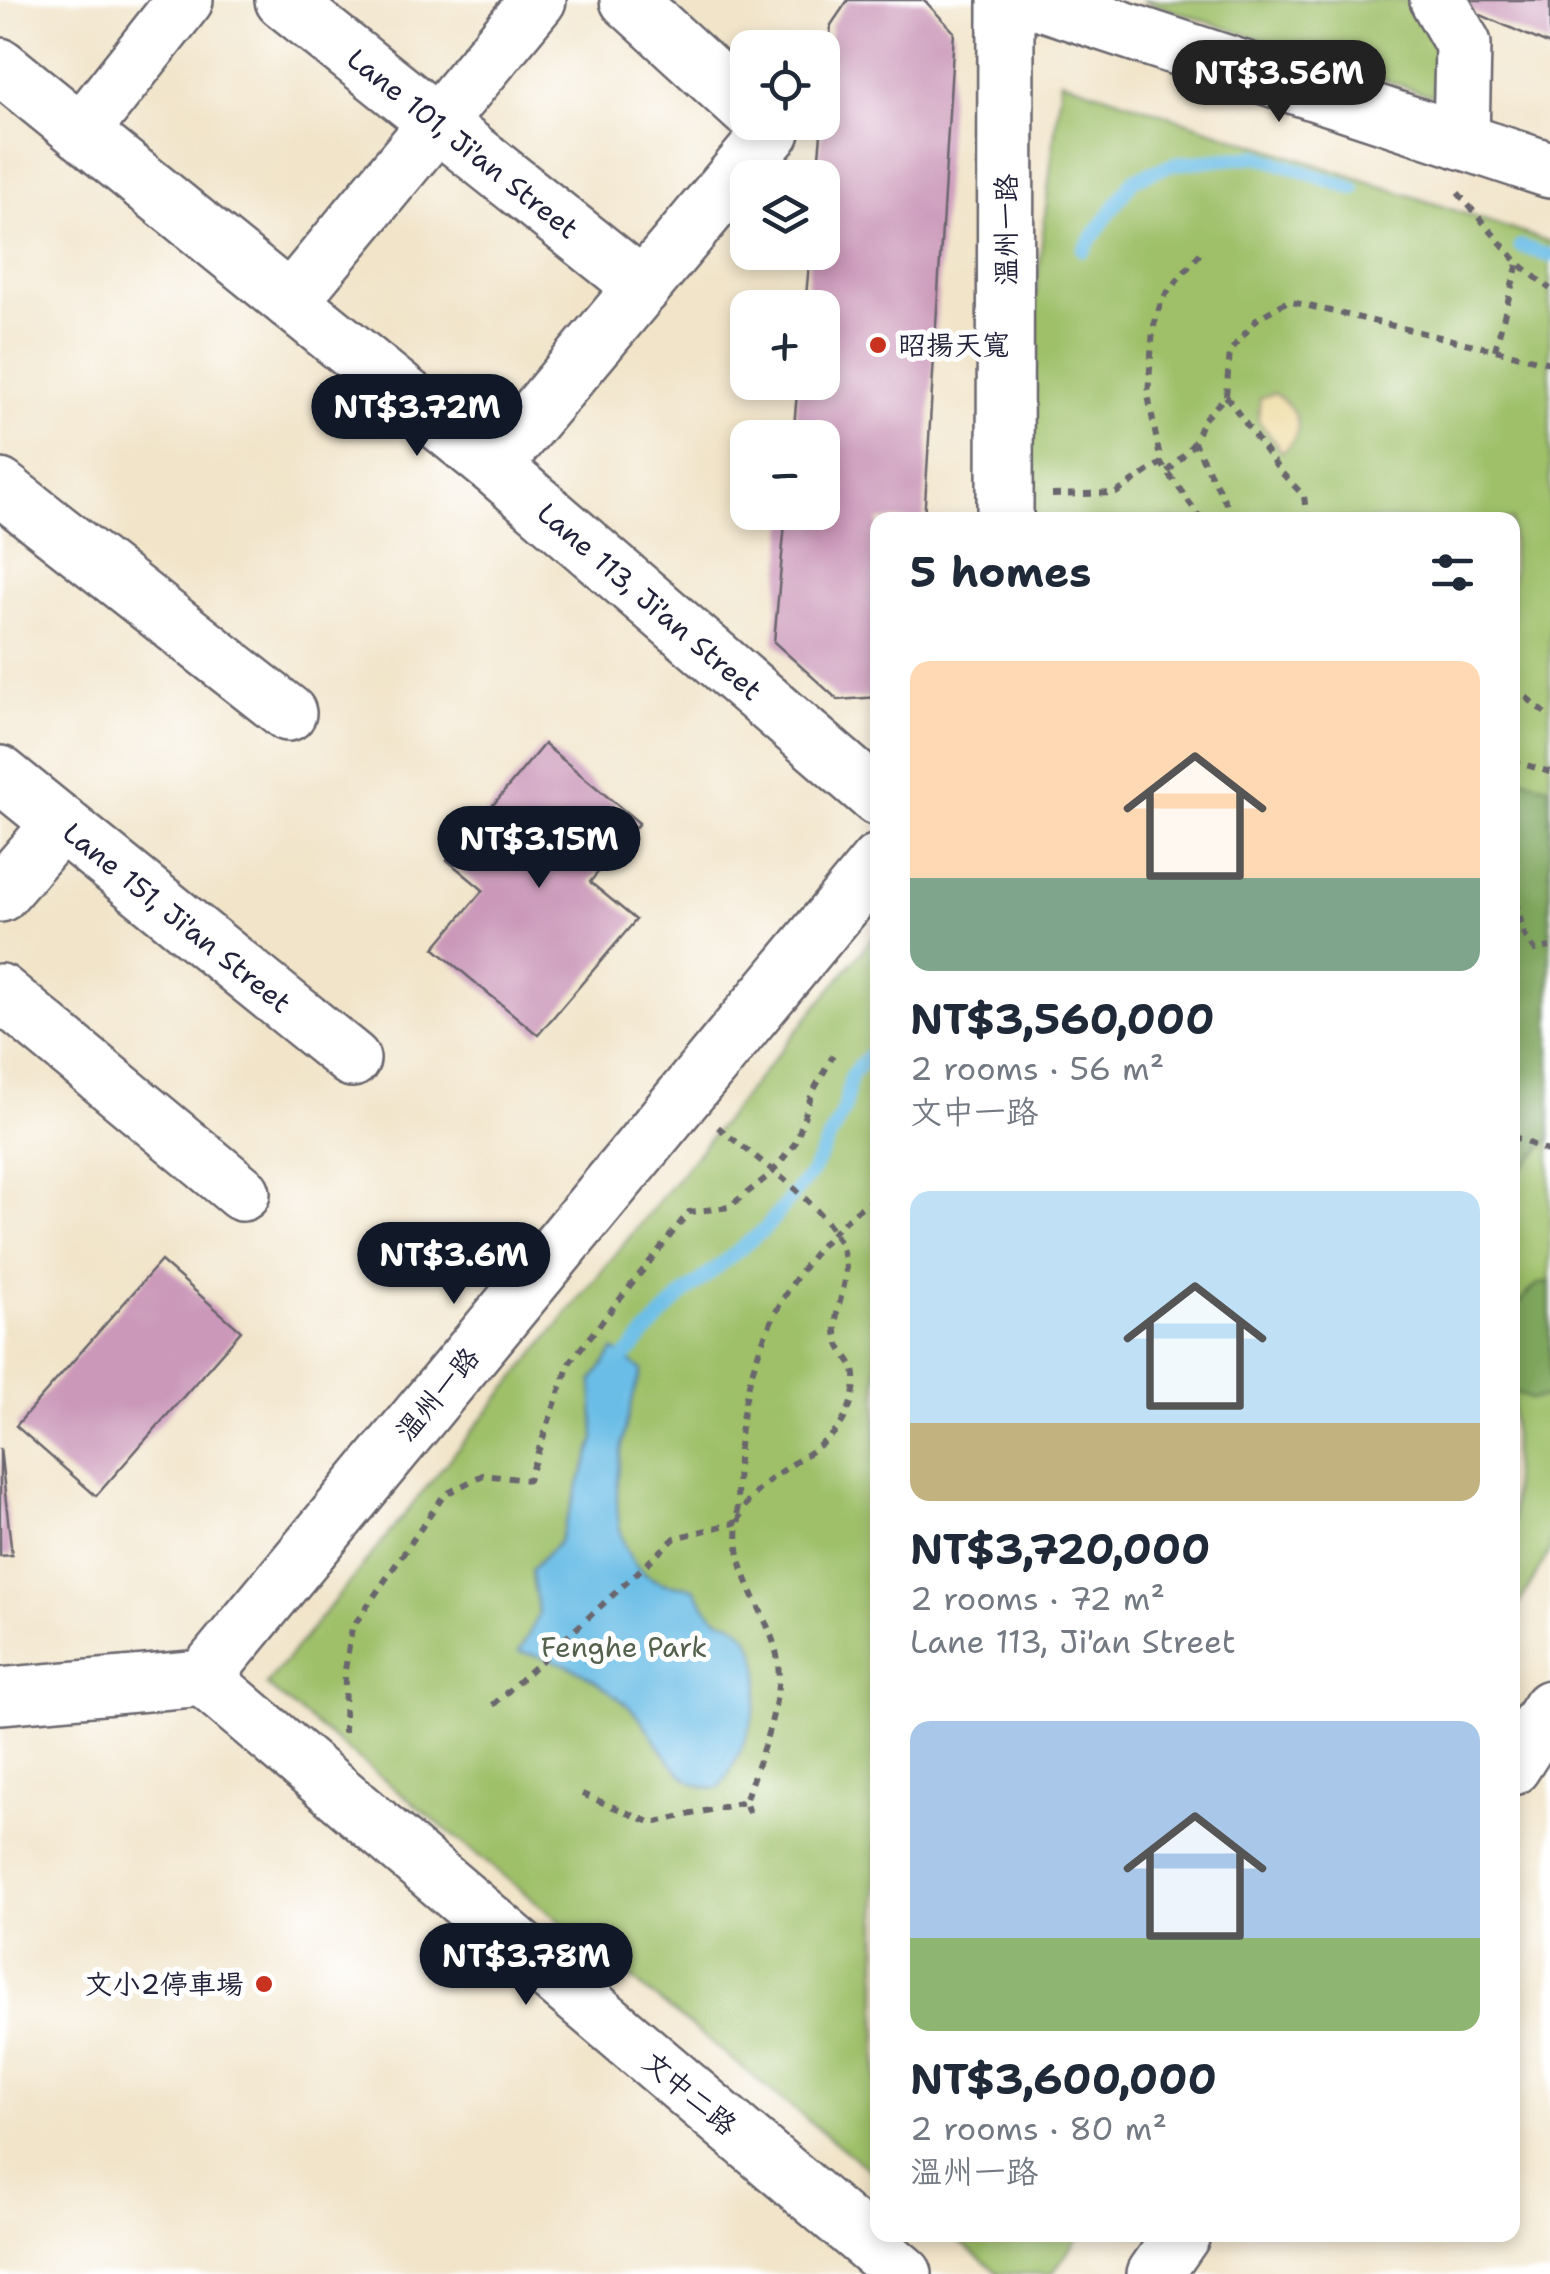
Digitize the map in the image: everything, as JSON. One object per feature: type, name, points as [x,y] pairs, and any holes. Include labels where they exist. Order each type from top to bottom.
[{"type":"street","points":[[81,132],[185,0]]},
{"type":"street","name":"Lane 101, Ji'an Street","points":[[283,0],[643,287]]},
{"type":"street","points":[[290,301],[538,0]]},
{"type":"street","points":[[628,0],[730,94]]},
{"type":"street","name":"溫州一路","points":[[1006,0],[1025,508]]},
{"type":"street","points":[[1034,0],[1456,163],[1550,170]]},
{"type":"street","points":[[1438,0],[1464,44],[1456,163]]},
{"type":"street","name":"Lane 113, Ji'an Street","points":[[0,66],[492,466],[870,791]]},
{"type":"street","points":[[492,466],[643,287],[747,140]]},
{"type":"street","points":[[0,487],[288,713]]},
{"type":"street","name":"Lane 151, Ji'an Street","points":[[0,774],[352,1059]]},
{"type":"street","points":[[0,894],[61,824]]},
{"type":"street","name":"溫州一路","points":[[202,1678],[870,872]]},
{"type":"street","points":[[0,992],[242,1194]]},
{"type":"street","points":[[0,1696],[202,1678]]},
{"type":"street","name":"文中二路","points":[[202,1678],[904,2274]]},
{"type":"street","points":[[1528,1766],[1550,1708]]},
{"type":"street","points":[[1155,2274],[1177,2242]]},
{"type":"path","points":[[1456,163],[1518,263],[1550,289]]},
{"type":"path","points":[[1196,512],[1161,463],[1148,394],[1154,329],[1162,299],[1202,250]]},
{"type":"path","points":[[1495,350],[1518,263]]},
{"type":"path","points":[[1168,472],[1194,444],[1203,420],[1226,396],[1230,351],[1258,318],[1288,301],[1550,362]]},
{"type":"path","points":[[1226,396],[1279,470],[1304,496],[1306,512]]},
{"type":"path","points":[[1194,444],[1228,512]]},
{"type":"path","points":[[1025,508],[1116,493],[1161,463]]},
{"type":"path","points":[[1520,693],[1550,717]]},
{"type":"path","points":[[1520,763],[1550,772]]},
{"type":"path","points":[[1520,918],[1524,934],[1535,950],[1550,946]]},
{"type":"path","points":[[344,1750],[345,1670],[352,1628],[444,1495],[484,1475],[528,1480],[570,1362],[689,1212],[729,1206],[772,1173],[796,1142],[812,1094],[834,1056]]},
{"type":"path","points":[[494,1705],[676,1538],[738,1522],[768,1480],[834,1434],[848,1413],[855,1372],[838,1343],[834,1314],[845,1285],[844,1255],[823,1216],[708,1118]]},
{"type":"path","points":[[1520,1139],[1550,1152]]},
{"type":"path","points":[[751,1818],[745,1802],[775,1698],[776,1650],[739,1561],[738,1434],[752,1362],[791,1286],[832,1232],[870,1203]]},
{"type":"path","points":[[582,1794],[652,1824],[745,1802]]},
{"type":"green space","points":[[1141,0],[1424,0],[1437,13],[1433,96]]},
{"type":"green space","points":[[1061,80],[1550,242],[1550,1550],[1520,1603],[1520,512],[1010,512]]},
{"type":"green space","points":[[1520,777],[1550,787],[1550,1139],[1520,1171]]},
{"type":"green space","name":"Fenghe Park","points":[[870,941],[870,2170],[266,1685]]},
{"type":"green space","points":[[1550,1282],[1550,1396],[1531,1400],[1520,1394],[1520,1301],[1539,1283]]},
{"type":"green space","points":[[960,2242],[1075,2242],[1052,2274],[999,2274]]},
{"type":"sand","points":[[1274,393],[1297,421],[1295,436],[1282,452],[1258,420],[1260,398]]},
{"type":"water","points":[[614,1350],[642,1370],[627,1422],[617,1487],[618,1519],[625,1547],[640,1569],[663,1583],[694,1588],[711,1612],[733,1623],[749,1639],[757,1659],[759,1681],[750,1728],[720,1788],[704,1787],[678,1771],[638,1716],[601,1685],[564,1664],[519,1652],[539,1615],[531,1570],[559,1542],[595,1439],[592,1381]]},
{"type":"building","name":"昭揚天寬","points":[[848,0],[924,0],[954,32],[924,512],[870,512],[870,698],[838,700],[774,642],[784,530],[840,530],[840,420],[795,420],[796,400],[840,400],[840,290],[807,290],[808,270],[840,270],[840,160],[819,160],[820,140],[840,140],[840,30],[831,30]]},
{"type":"building","points":[[1471,0],[1550,0],[1550,45],[1467,9]]},
{"type":"building","points":[[544,744],[639,823],[590,882],[636,920],[538,1035],[434,948],[483,890],[447,860]]},
{"type":"building","points":[[161,1261],[241,1331],[96,1496],[16,1426]]},
{"type":"building","points":[[0,1448],[12,1555],[0,1556]]},
{"type":"waterway","points":[[1083,250],[1134,179],[1174,164],[1258,156],[1354,189]]},
{"type":"waterway","points":[[1520,246],[1550,256]]},
{"type":"waterway","points":[[625,1357],[679,1298],[765,1229],[812,1172],[844,1110],[851,1075],[870,1055]]},
{"type":"place","name":"昭揚天寬","points":[[878,345]]},
{"type":"place","name":"文小2停車場","points":[[264,1984]]}]
